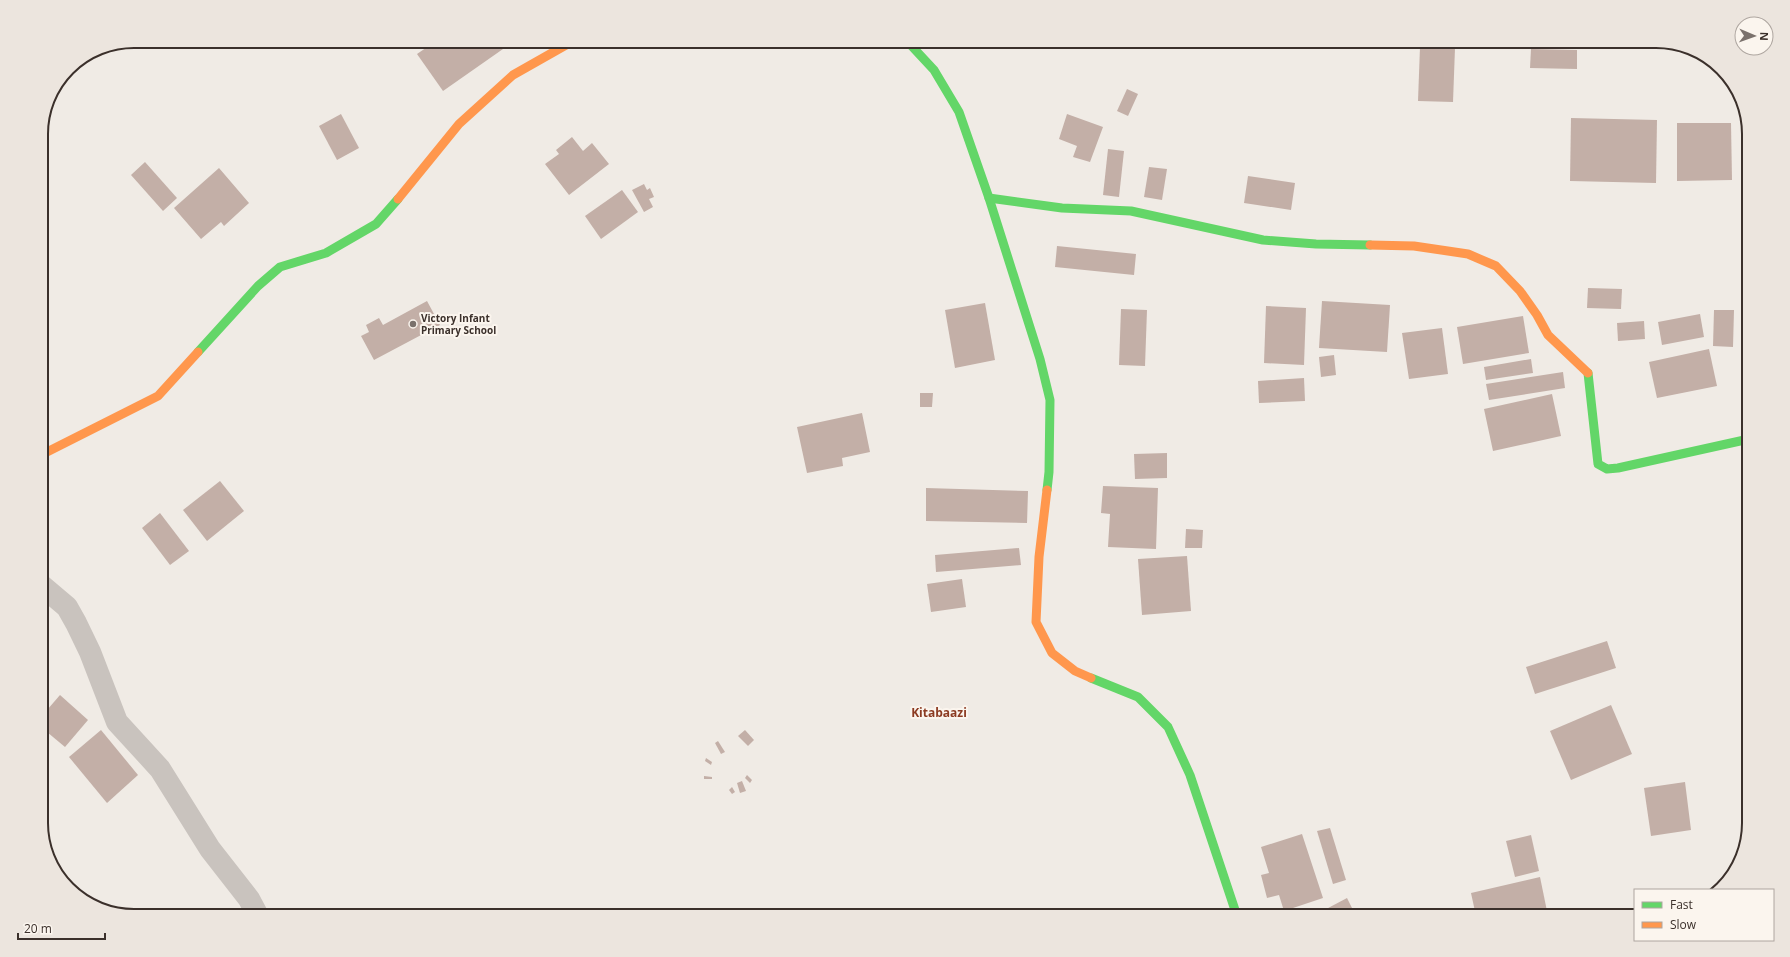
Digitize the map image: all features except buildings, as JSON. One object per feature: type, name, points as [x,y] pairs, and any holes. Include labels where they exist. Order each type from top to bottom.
[{"type":"street","points":[[48,452],[158,396],[258,286],[280,267],[326,253],[376,224],[409,187],[459,124],[513,75],[561,48]]},
{"type":"street","points":[[914,48],[934,70],[959,112],[989,198],[1040,359],[1050,400],[1049,472],[1039,557],[1036,622],[1052,653],[1075,671],[1138,697],[1168,727],[1190,775],[1235,909]]},
{"type":"street","points":[[989,198],[1062,208],[1132,211],[1263,240],[1332,244],[1414,246],[1468,254],[1496,266],[1520,291],[1537,315],[1548,335],[1588,371],[1598,464],[1607,469],[1618,468],[1742,441]]},
{"type":"street","points":[[48,591],[67,607],[76,623],[90,652],[117,722],[160,769],[210,849],[249,899],[254,909]]},
{"type":"traffic: fast","points":[[914,48],[934,70],[959,112],[989,198],[1040,359],[1050,400],[1049,472],[1047,490]]},
{"type":"traffic: fast","points":[[989,198],[1062,208],[1131,211],[1263,240],[1316,244],[1370,245]]},
{"type":"traffic: fast","points":[[198,352],[258,286],[280,267],[326,253],[376,224],[398,199]]},
{"type":"traffic: fast","points":[[1588,373],[1598,464],[1607,469],[1618,468],[1742,441]]},
{"type":"traffic: fast","points":[[1091,678],[1138,697],[1168,727],[1190,775],[1235,909]]},
{"type":"traffic: slow","points":[[398,199],[459,124],[513,75],[561,48]]},
{"type":"traffic: slow","points":[[1370,245],[1414,246],[1468,254],[1496,266],[1520,291],[1537,315],[1548,335],[1588,373]]},
{"type":"traffic: slow","points":[[48,451],[158,396],[198,352]]},
{"type":"traffic: slow","points":[[1047,490],[1039,557],[1036,622],[1052,653],[1075,671],[1091,678]]},
{"type":"place","name":"Victory Infant Primary School","points":[[413,324]]},
{"type":"district","name":"Kitabaazi","points":[[939,712]]}]
